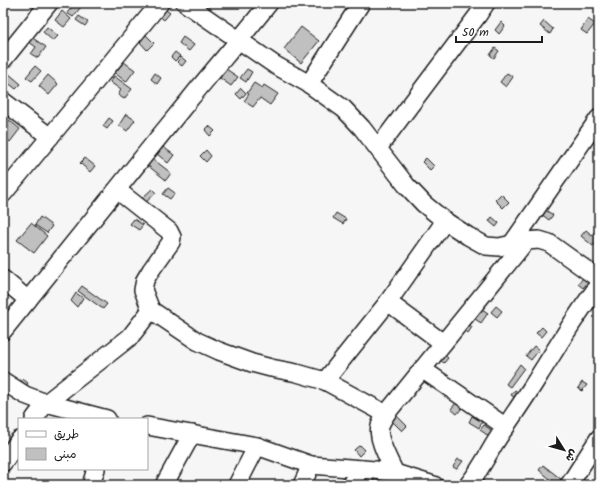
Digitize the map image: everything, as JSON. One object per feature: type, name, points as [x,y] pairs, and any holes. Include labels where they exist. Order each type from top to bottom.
[{"type":"street","points":[[3,60],[49,3]]},
{"type":"street","points":[[3,194],[160,3]]},
{"type":"street","points":[[185,3],[275,65],[309,84],[344,109],[362,128],[406,185],[424,204],[445,221],[486,246],[498,247],[539,240],[549,243],[598,279],[590,295],[478,472],[468,485]]},
{"type":"street","points":[[3,331],[269,3]]},
{"type":"street","points":[[309,84],[361,3]]},
{"type":"street","points":[[378,148],[486,3]]},
{"type":"street","points":[[3,101],[50,137]]},
{"type":"street","points":[[395,473],[380,439],[379,433],[380,425],[386,414],[443,343],[519,243],[599,118]]},
{"type":"street","points":[[117,190],[169,231],[172,237],[171,242],[145,280],[143,290],[151,310],[197,341],[219,351],[258,364],[325,381],[386,414]]},
{"type":"street","points":[[325,381],[388,302],[445,221]]},
{"type":"street","points":[[3,279],[28,300]]},
{"type":"street","points":[[388,302],[443,343]]},
{"type":"street","points":[[35,418],[46,403],[127,340],[151,310]]},
{"type":"street","points":[[422,369],[506,427]]},
{"type":"street","points":[[3,381],[24,395],[46,403],[103,418]]},
{"type":"street","points":[[148,426],[256,446],[312,465],[395,473],[434,485]]},
{"type":"street","points":[[164,485],[192,434]]},
{"type":"street","points":[[569,485],[599,438]]},
{"type":"street","points":[[3,463],[18,441]]},
{"type":"street","points":[[237,485],[256,446]]},
{"type":"street","points":[[302,485],[312,465]]},
{"type":"street","points":[[350,485],[362,469]]},
{"type":"street","points":[[91,485],[96,470]]},
{"type":"building","points":[[75,3],[84,3],[73,17],[67,13]]},
{"type":"building","points":[[158,4],[170,13],[164,20],[153,10]]},
{"type":"building","points":[[62,11],[71,19],[64,27],[55,20]]},
{"type":"building","points":[[79,16],[88,22],[85,26],[76,20]]},
{"type":"building","points":[[588,19],[595,24],[587,34],[581,30]]},
{"type":"building","points":[[544,21],[553,29],[550,34],[540,26]]},
{"type":"building","points":[[501,22],[505,26],[499,34],[495,30]]},
{"type":"building","points":[[47,27],[58,36],[53,41],[43,32]]},
{"type":"building","points":[[301,27],[319,41],[301,63],[284,49]]},
{"type":"building","points":[[28,35],[46,47],[38,58],[31,54],[36,47],[25,39]]},
{"type":"building","points":[[146,35],[154,43],[147,50],[139,41]]},
{"type":"building","points":[[183,37],[194,45],[189,51],[179,43]]},
{"type":"building","points":[[495,48],[499,51],[494,58],[490,55]]},
{"type":"building","points":[[175,52],[180,56],[175,61],[171,57]]},
{"type":"building","points":[[181,57],[186,61],[182,66],[177,62]]},
{"type":"building","points":[[124,62],[135,70],[126,82],[115,73]]},
{"type":"building","points":[[35,66],[41,71],[32,81],[26,77]]},
{"type":"building","points":[[226,69],[238,77],[231,86],[220,78]]},
{"type":"building","points":[[247,69],[252,72],[246,82],[240,78]]},
{"type":"building","points":[[8,73],[21,84],[16,89],[3,79]]},
{"type":"building","points":[[155,73],[161,78],[157,84],[151,79]]},
{"type":"building","points":[[507,73],[513,77],[506,87],[500,82]]},
{"type":"building","points":[[48,75],[58,84],[49,95],[39,86]]},
{"type":"building","points":[[114,76],[132,89],[124,99],[118,95],[121,90],[110,82]]},
{"type":"building","points":[[254,83],[262,88],[264,85],[278,94],[270,105],[260,98],[253,107],[244,101],[249,94],[247,93]]},
{"type":"building","points":[[241,88],[246,93],[241,99],[236,94]]},
{"type":"building","points":[[126,114],[135,120],[127,131],[119,125]]},
{"type":"building","points":[[109,118],[113,121],[107,129],[103,126]]},
{"type":"building","points":[[9,120],[20,129],[10,142],[3,136],[3,127]]},
{"type":"building","points":[[209,126],[215,131],[210,136],[205,130]]},
{"type":"building","points":[[163,147],[174,155],[168,163],[157,154]]},
{"type":"building","points":[[206,150],[211,156],[206,162],[200,156]]},
{"type":"building","points":[[85,158],[95,166],[90,172],[80,163]]},
{"type":"building","points":[[426,158],[434,166],[430,170],[422,162]]},
{"type":"building","points":[[153,159],[171,173],[166,180],[147,165]]},
{"type":"building","points":[[168,188],[175,193],[170,199],[163,194]]},
{"type":"building","points":[[152,189],[156,193],[145,203],[141,199]]},
{"type":"building","points":[[501,194],[509,202],[503,208],[495,200]]},
{"type":"building","points":[[544,209],[553,215],[549,220],[541,214]]},
{"type":"building","points":[[336,213],[346,219],[343,224],[333,218]]},
{"type":"building","points":[[40,217],[52,226],[47,233],[35,225]]},
{"type":"building","points":[[492,217],[499,223],[496,227],[489,221]]},
{"type":"building","points":[[134,219],[143,225],[139,230],[130,224]]},
{"type":"building","points":[[31,223],[47,236],[34,253],[17,240]]},
{"type":"building","points":[[586,230],[592,235],[596,230],[599,232],[599,238],[593,246],[581,236]]},
{"type":"building","points":[[584,277],[589,281],[583,288],[578,284]]},
{"type":"building","points":[[82,286],[107,304],[103,309],[78,291]]},
{"type":"building","points":[[76,293],[83,298],[77,307],[71,301]]},
{"type":"building","points":[[496,306],[502,311],[497,317],[491,312]]},
{"type":"building","points":[[482,309],[488,313],[481,323],[475,319]]},
{"type":"building","points":[[466,322],[472,327],[468,333],[462,328]]},
{"type":"building","points":[[542,327],[546,331],[541,337],[536,333]]},
{"type":"building","points":[[433,346],[448,358],[444,363],[429,351]]},
{"type":"building","points":[[534,346],[539,350],[531,360],[526,356]]},
{"type":"building","points":[[520,364],[524,368],[510,387],[506,384]]},
{"type":"building","points":[[23,379],[28,383],[25,388],[19,384]]},
{"type":"building","points":[[582,382],[587,385],[582,391],[578,388]]},
{"type":"building","points":[[515,390],[528,399],[524,404],[511,395]]},
{"type":"building","points":[[456,403],[462,408],[457,414],[451,409]]},
{"type":"building","points":[[396,415],[407,426],[402,431],[391,420]]},
{"type":"building","points":[[472,416],[482,422],[479,428],[469,422]]},
{"type":"building","points":[[484,425],[497,434],[493,439],[480,430]]},
{"type":"building","points":[[360,445],[365,450],[359,456],[354,450]]},
{"type":"building","points":[[458,459],[463,461],[457,469],[453,467]]},
{"type":"building","points":[[543,465],[561,479],[556,485],[546,485],[550,479],[539,470]]},
{"type":"building","points":[[359,474],[377,477],[371,484]]}]
